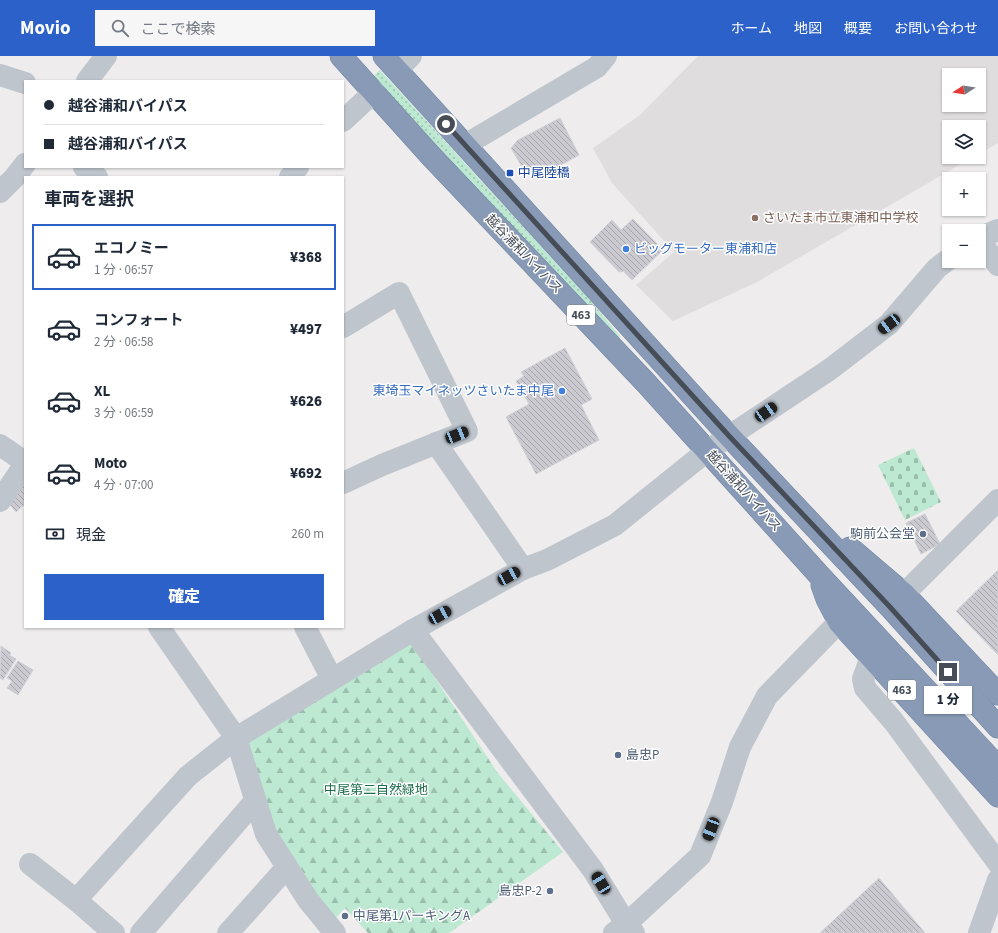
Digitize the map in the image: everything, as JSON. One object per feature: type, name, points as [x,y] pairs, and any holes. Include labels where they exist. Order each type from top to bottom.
[{"type":"highway","name":"越谷浦和バイパス","points":[[341,56],[430,155],[646,383],[819,575],[871,629],[998,767]]},
{"type":"highway","name":"越谷浦和バイパス","points":[[397,61],[465,145],[730,437],[797,509],[841,540],[897,601],[998,727]]},
{"type":"highway","name":"越谷浦和バイパス","points":[[819,575],[826,600],[839,622],[998,796]]},
{"type":"highway","name":"越谷浦和バイパス","points":[[897,601],[998,694]]},
{"type":"street","points":[[88,80],[106,56]]},
{"type":"street","points":[[465,145],[597,67],[602,58]]},
{"type":"street","points":[[0,76],[24,83]]},
{"type":"street","points":[[344,120],[374,92]]},
{"type":"street","points":[[0,192],[24,165]]},
{"type":"street","points":[[85,168],[96,176]]},
{"type":"street","points":[[291,176],[297,168]]},
{"type":"street","points":[[986,236],[998,230]]},
{"type":"street","points":[[986,249],[998,265]]},
{"type":"street","points":[[76,900],[188,776],[236,738],[413,630],[523,569],[547,560],[615,525],[707,451],[828,370],[889,324],[937,268],[942,264]]},
{"type":"street","points":[[344,326],[399,293],[467,431],[382,465],[344,483]]},
{"type":"street","points":[[436,443],[523,569]]},
{"type":"street","points":[[0,445],[24,462]]},
{"type":"street","points":[[0,501],[24,465]]},
{"type":"street","points":[[897,601],[998,500]]},
{"type":"street","points":[[413,630],[593,870],[625,930],[700,856],[722,802],[740,747],[767,696],[839,622]]},
{"type":"street","points":[[160,628],[236,738],[266,834],[308,900],[335,933]]},
{"type":"street","points":[[306,628],[332,679]]},
{"type":"street","points":[[871,657],[863,679],[865,688],[894,722],[998,863]]},
{"type":"street","points":[[141,933],[255,801]]},
{"type":"street","points":[[30,864],[76,900],[114,933]]},
{"type":"street","points":[[228,933],[287,867]]},
{"type":"street","points":[[979,933],[998,880]]},
{"type":"shaded area","name":"さいたま市立東浦和中学校","points":[[698,56],[998,56],[998,143],[986,150],[986,120],[942,120],[942,164],[961,164],[947,172],[942,172],[942,175],[757,282],[673,321],[636,285],[674,252],[612,183],[593,148],[640,115]]},
{"type":"green space","points":[[380,70],[590,300],[620,336],[618,341],[373,77]]},
{"type":"green space","points":[[914,448],[941,502],[905,520],[878,465]]},
{"type":"green space","name":"中尾第二自然緑地","points":[[412,643],[497,772],[563,852],[449,933],[368,933],[345,908],[332,922],[275,837],[245,749],[249,738]]},
{"type":"building","points":[[560,118],[579,155],[537,178],[521,165],[511,148],[518,140]]},
{"type":"building","points":[[633,219],[663,250],[632,280],[623,271],[619,272],[590,242],[612,220],[621,230]]},
{"type":"building","points":[[565,348],[592,399],[581,405],[599,440],[536,474],[506,417],[529,404],[516,381],[524,376],[521,372]]},
{"type":"building","points":[[24,484],[24,505],[16,512],[7,501]]},
{"type":"building","points":[[925,514],[940,544],[921,554],[906,523]]},
{"type":"building","points":[[998,570],[998,655],[956,611]]},
{"type":"building","points":[[1,646],[11,653],[9,655],[16,659],[3,680],[0,678]]},
{"type":"building","points":[[18,661],[33,670],[18,695],[7,688],[12,681],[7,678]]},
{"type":"building","points":[[879,878],[925,933],[820,933]]},
{"type":"place","name":"中尾陸橋","points":[[510,173]]},
{"type":"place","name":"さいたま市立東浦和中学校","points":[[755,218]]},
{"type":"place","name":"ビッグモーター東浦和店","points":[[626,249]]},
{"type":"place","name":"東埼玉マイネッツさいたま中尾","points":[[562,391]]},
{"type":"place","name":"駒前公会堂","points":[[923,534]]},
{"type":"place","name":"島忠P","points":[[618,755]]},
{"type":"place","name":"島忠P-2","points":[[550,891]]},
{"type":"place","name":"中尾第1パーキングA","points":[[345,916]]},
{"type":"route","points":[[446,124],[730,437],[890,607],[948,672]]}]
